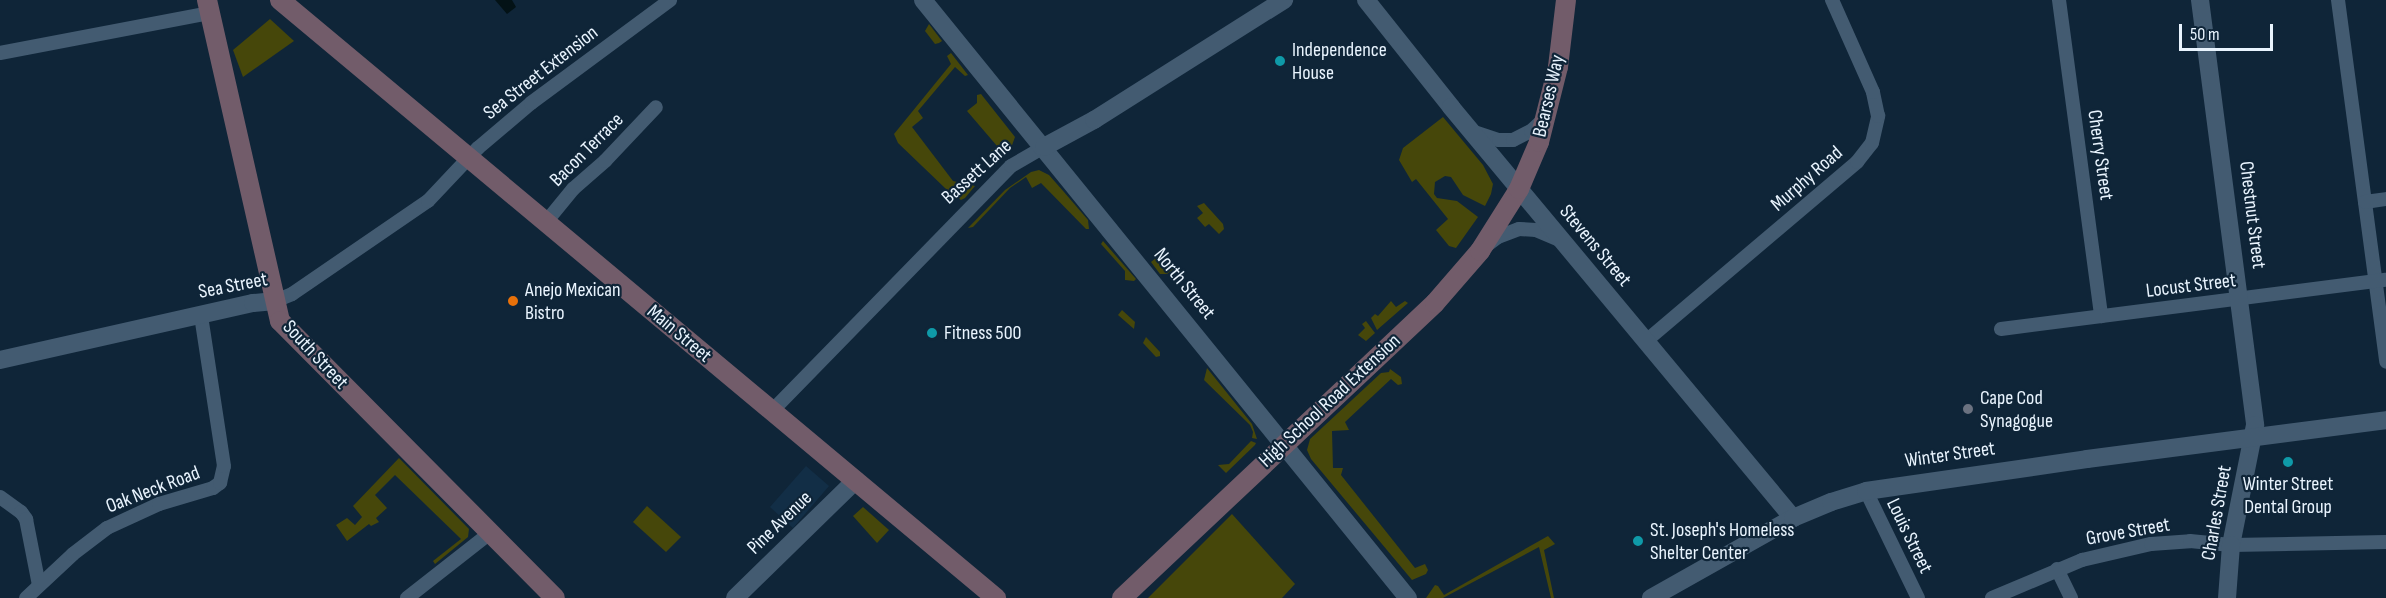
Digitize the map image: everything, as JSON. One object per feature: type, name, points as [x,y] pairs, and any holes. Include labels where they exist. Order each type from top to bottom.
[{"type":"main road","name":"Main Street","points":[[280,0],[996,598]]},
{"type":"main road","name":"Bearses Way","points":[[1519,189],[1546,117],[1558,67],[1566,0]]},
{"type":"main road","name":"South Street","points":[[208,6],[275,301],[285,328],[555,598]]},
{"type":"main road","name":"High School Road Extension","points":[[1122,598],[1435,303],[1480,251],[1519,189]]},
{"type":"street","name":"Sea Street Extension","points":[[468,159],[557,82],[670,0]]},
{"type":"street","name":"North Street","points":[[923,0],[1408,598]]},
{"type":"street","name":"Bassett Lane","points":[[772,411],[1011,166],[1095,120],[1284,0]]},
{"type":"street","name":"Stevens Street","points":[[1366,0],[1471,131],[1793,518]]},
{"type":"street","name":"Murphy Road","points":[[1646,341],[1857,162],[1872,143],[1878,116],[1873,92],[1832,0]]},
{"type":"street","name":"Cherry Street","points":[[2059,0],[2101,316]]},
{"type":"street","name":"Chestnut Street","points":[[2200,0],[2240,299],[2254,413],[2254,437]]},
{"type":"street","points":[[2338,0],[2365,201],[2381,281],[2386,362]]},
{"type":"street","points":[[0,53],[208,6]]},
{"type":"street","name":"Bacon Terrace","points":[[546,222],[573,189],[602,164],[656,107]]},
{"type":"street","points":[[1471,131],[1489,139],[1514,140],[1531,131],[1546,117]]},
{"type":"street","name":"Sea Street","points":[[0,360],[253,303],[275,301],[292,294],[428,201],[468,159]]},
{"type":"street","points":[[2365,201],[2386,199]]},
{"type":"street","points":[[1480,251],[1498,237],[1519,229],[1536,230],[1562,241]]},
{"type":"street","name":"Locust Street","points":[[2001,329],[2381,281]]},
{"type":"street","name":"Oak Neck Road","points":[[27,598],[85,544],[121,520],[159,504],[213,488],[220,483],[224,466],[201,315]]},
{"type":"street","name":"Winter Street","points":[[1651,598],[1793,518],[1831,502],[1866,491],[2386,420]]},
{"type":"street","name":"Charles Street","points":[[2227,598],[2231,545],[2254,437]]},
{"type":"street","name":"Pine Avenue","points":[[735,598],[856,480]]},
{"type":"street","name":"Louis Street","points":[[1866,491],[1918,598]]},
{"type":"street","points":[[0,497],[21,512],[26,519],[39,585]]},
{"type":"street","points":[[406,598],[490,534]]},
{"type":"street","name":"Grove Street","points":[[1992,598],[2057,569],[2099,555],[2151,544],[2190,541],[2231,545],[2386,542]]},
{"type":"street","points":[[2057,569],[2071,598]]},
{"type":"shaded area","points":[[495,0],[512,0],[516,7],[507,14]]},
{"type":"shaded area","points":[[270,19],[294,41],[243,77],[233,50]]},
{"type":"shaded area","points":[[929,24],[942,41],[939,43],[935,44],[925,31]]},
{"type":"shaded area","points":[[951,53],[968,75],[965,76],[955,67],[918,111],[923,118],[912,127],[953,181],[975,186],[961,200],[946,189],[898,143],[894,134],[951,64],[947,56]]},
{"type":"shaded area","points":[[981,94],[1015,137],[1011,148],[997,162],[990,152],[997,146],[967,111],[977,103],[977,95]]},
{"type":"shaded area","points":[[1443,117],[1483,165],[1493,184],[1485,206],[1463,195],[1451,177],[1445,176],[1435,182],[1434,194],[1437,198],[1457,201],[1478,217],[1456,248],[1449,246],[1436,230],[1448,219],[1416,179],[1412,182],[1399,160],[1403,148]]},
{"type":"shaded area","points":[[1039,170],[1049,175],[1088,220],[1089,229],[1086,229],[1041,183],[1032,188],[1026,177],[1010,188],[973,227],[968,228],[1005,190],[1031,172]]},
{"type":"shaded area","points":[[1204,203],[1223,224],[1224,229],[1219,234],[1209,224],[1205,227],[1197,218],[1203,213],[1197,206]]},
{"type":"shaded area","points":[[1103,241],[1136,279],[1134,281],[1125,280],[1125,271],[1101,244]]},
{"type":"shaded area","points":[[1156,258],[1160,263],[1164,261],[1169,267],[1174,263],[1177,267],[1167,274],[1160,274],[1151,262]]},
{"type":"shaded area","points":[[1391,301],[1396,307],[1405,301],[1408,303],[1377,330],[1371,318],[1375,314],[1378,316]]},
{"type":"shaded area","points":[[1122,310],[1135,322],[1134,329],[1118,315]]},
{"type":"shaded area","points":[[1366,321],[1375,333],[1366,341],[1358,335],[1365,328],[1362,324]]},
{"type":"shaded area","points":[[1146,337],[1160,352],[1160,356],[1156,357],[1143,343]]},
{"type":"shaded area","points":[[1207,368],[1252,424],[1257,439],[1252,438],[1253,432],[1250,425],[1204,380]]},
{"type":"shaded area","points":[[1390,369],[1401,377],[1402,384],[1398,385],[1391,379],[1345,422],[1349,430],[1332,431],[1333,468],[1343,468],[1341,475],[1415,568],[1425,564],[1428,570],[1426,574],[1412,580],[1311,459],[1307,450],[1310,439],[1381,373],[1389,372]]},
{"type":"shaded area","points":[[1251,441],[1256,443],[1255,445],[1226,473],[1218,465],[1229,464]]},
{"type":"shaded area","points":[[399,458],[469,529],[468,537],[435,564],[433,561],[461,539],[395,475],[375,495],[387,508],[376,518],[379,522],[371,526],[369,524],[347,541],[336,525],[347,518],[355,525],[362,517],[353,506]]},
{"type":"shaded area","points":[[806,466],[829,486],[793,528],[770,507]]},
{"type":"shaded area","points":[[647,506],[681,537],[666,552],[633,522]]},
{"type":"shaded area","points":[[863,507],[889,530],[877,543],[853,516]]},
{"type":"shaded area","points":[[1232,514],[1295,584],[1282,598],[1148,598]]},
{"type":"shaded area","points":[[1548,536],[1555,544],[1544,550],[1554,598],[1551,598],[1539,547],[1443,598],[1426,598],[1435,585],[1444,595]]},
{"type":"place","name":"Independence House","points":[[1280,61]]},
{"type":"place","name":"Anejo Mexican Bistro","points":[[513,301]]},
{"type":"place","name":"Fitness 500","points":[[932,333]]},
{"type":"place","name":"Cape Cod Synagogue","points":[[1968,409]]},
{"type":"place","name":"Winter Street Dental Group","points":[[2288,462]]},
{"type":"place","name":"St. Joseph's Homeless Shelter Center","points":[[1638,541]]}]
